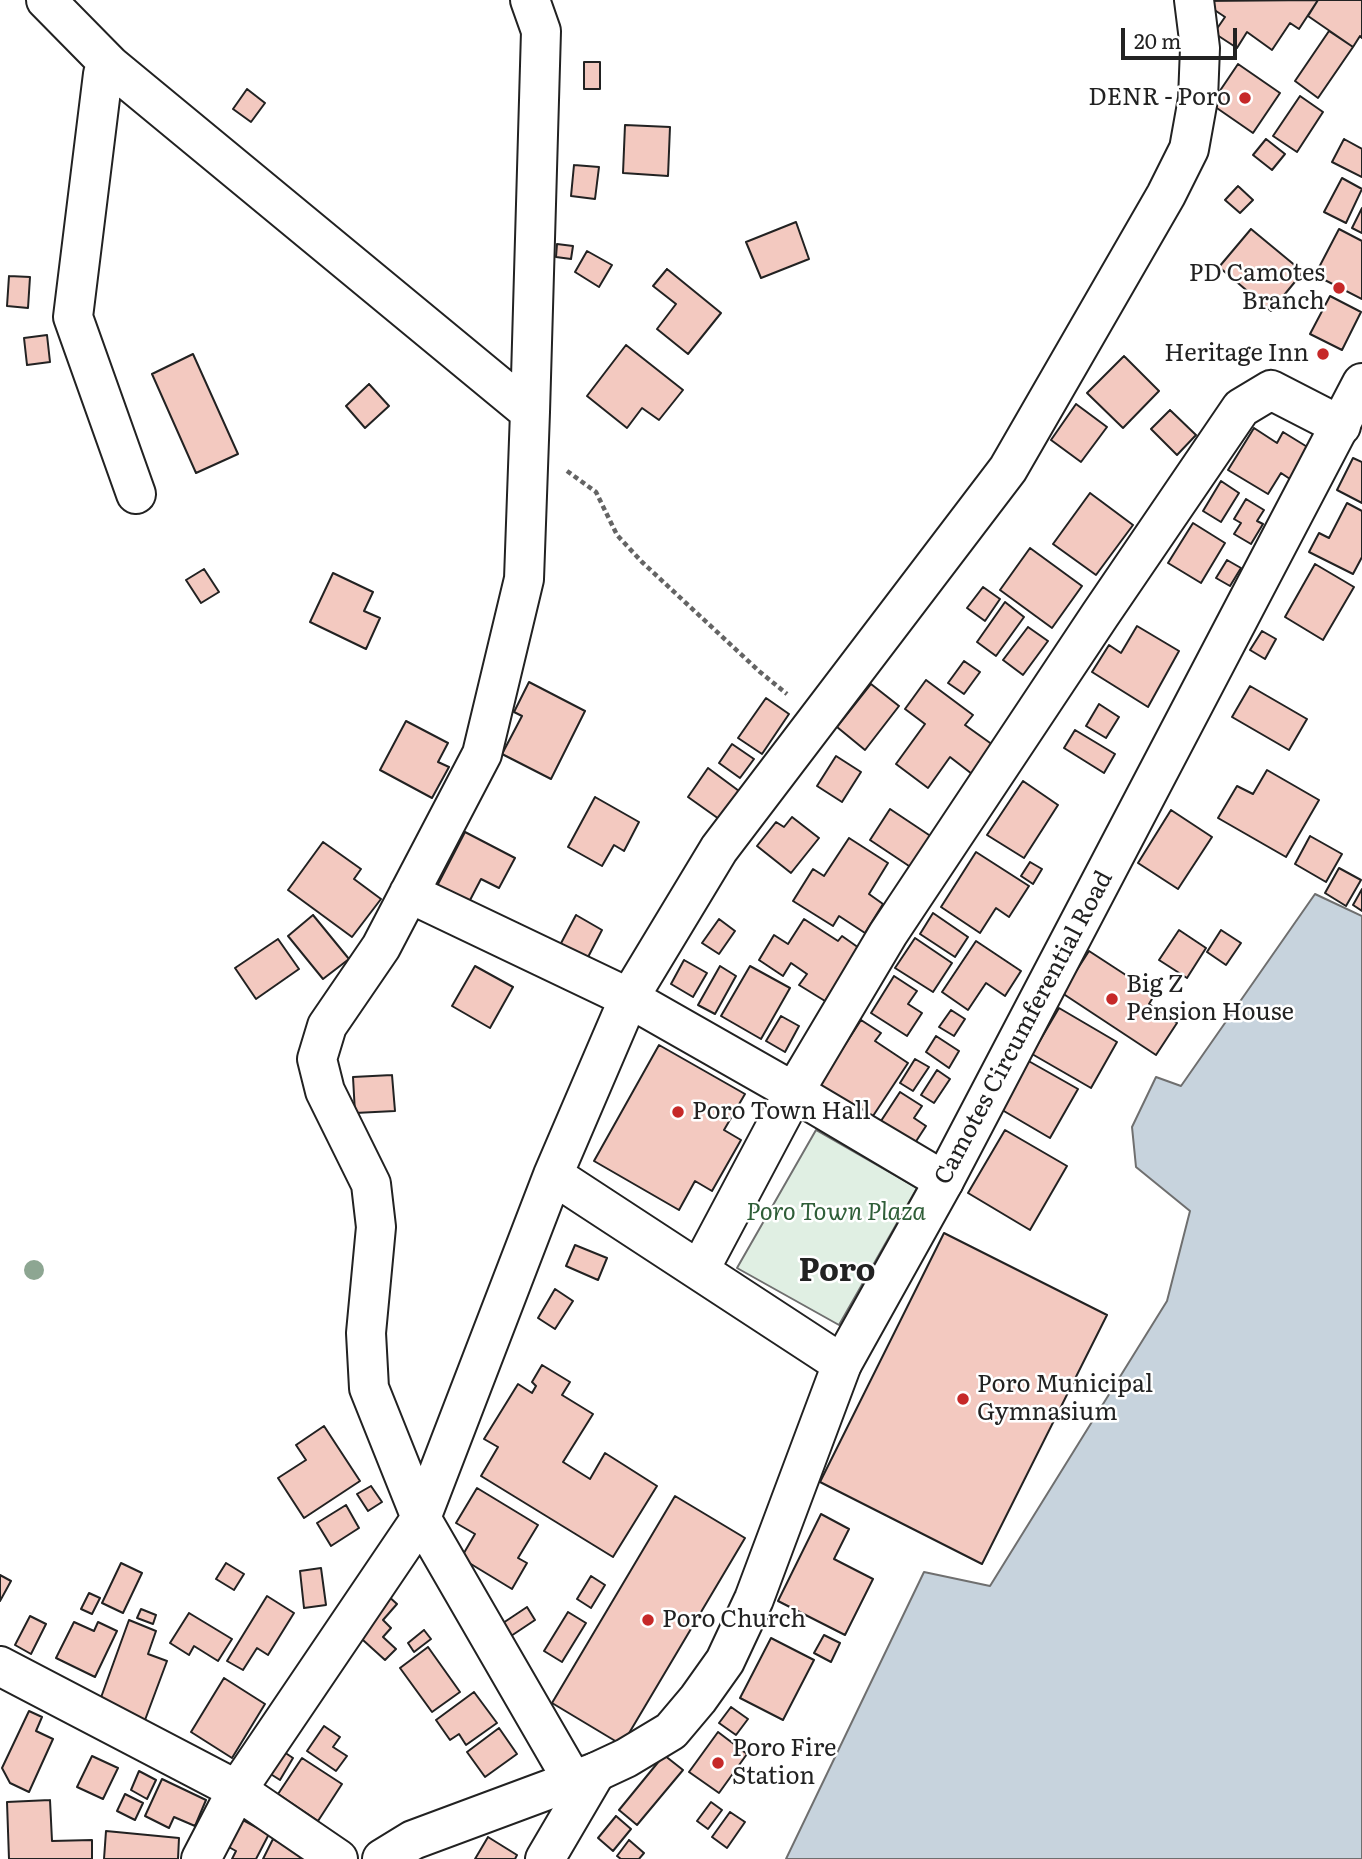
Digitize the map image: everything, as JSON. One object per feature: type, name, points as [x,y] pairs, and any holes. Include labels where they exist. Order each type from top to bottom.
[{"type":"street","points":[[46,0],[111,66],[530,428]]},
{"type":"street","points":[[530,0],[541,31],[524,579],[482,754],[381,947],[327,1026],[317,1059],[325,1091],[371,1184],[376,1227],[366,1333],[369,1388],[421,1518],[585,1777],[545,1859]]},
{"type":"street","points":[[201,1859],[237,1790],[421,1518],[553,1175],[629,998],[719,849],[1008,469],[1166,195],[1189,149],[1198,99],[1200,48],[1194,0]]},
{"type":"street","points":[[111,66],[103,74],[73,317],[136,494]]},
{"type":"street","name":"Camotes Circumferential Road","points":[[382,1859],[412,1840],[585,1777],[671,1731],[725,1661],[754,1599],[842,1364],[944,1181],[1362,383]]},
{"type":"street","points":[[700,1269],[794,1091],[888,934],[1241,408],[1271,390],[1341,426]]},
{"type":"street","points":[[409,893],[629,998],[794,1091],[944,1181]]},
{"type":"street","points":[[553,1175],[842,1364]]},
{"type":"street","points":[[0,1666],[237,1790],[338,1859]]},
{"type":"path","points":[[530,428],[596,492],[617,536],[642,562],[761,673],[818,719]]},
{"type":"green space","name":"Poro Town Plaza","points":[[816,1130],[917,1188],[839,1325],[737,1268]]},
{"type":"shaded area","points":[[1315,894],[1362,916],[1362,1859],[786,1859],[924,1572],[990,1586],[1167,1301],[1190,1211],[1136,1167],[1132,1127],[1156,1077],[1181,1086]]},
{"type":"building","points":[[1318,0],[1299,29],[1290,23],[1272,50],[1247,32],[1237,48],[1214,33],[1225,17],[1201,1]]},
{"type":"building","points":[[1318,0],[1362,0],[1362,38],[1360,36],[1353,47],[1308,16]]},
{"type":"building","points":[[1329,31],[1353,47],[1318,98],[1295,81]]},
{"type":"building","points":[[584,62],[600,62],[600,89],[584,89]]},
{"type":"building","name":"DENR - Poro","points":[[1238,64],[1280,93],[1253,133],[1211,104]]},
{"type":"building","points":[[247,89],[265,103],[251,122],[233,109]]},
{"type":"building","points":[[1300,96],[1323,112],[1297,152],[1273,136]]},
{"type":"building","points":[[625,125],[670,127],[668,176],[623,173]]},
{"type":"building","points":[[1266,139],[1285,154],[1272,170],[1253,155]]},
{"type":"building","points":[[1344,139],[1362,149],[1362,177],[1332,162]]},
{"type":"building","points":[[574,165],[599,167],[595,199],[571,196]]},
{"type":"building","points":[[1342,178],[1362,189],[1346,223],[1324,212]]},
{"type":"building","points":[[1238,186],[1253,200],[1240,213],[1225,200]]},
{"type":"building","points":[[1362,208],[1362,233],[1352,228]]},
{"type":"building","points":[[796,222],[809,259],[761,278],[746,242]]},
{"type":"building","points":[[1251,229],[1303,272],[1271,311],[1219,267]]},
{"type":"building","points":[[1339,229],[1362,241],[1362,299],[1315,275]]},
{"type":"building","points":[[557,244],[573,246],[571,259],[556,257]]},
{"type":"building","points":[[587,251],[612,265],[599,287],[575,272]]},
{"type":"building","points":[[667,269],[721,313],[688,354],[657,329],[676,304],[653,286]]},
{"type":"building","points":[[9,276],[30,277],[28,308],[7,306]]},
{"type":"building","points":[[1330,296],[1361,312],[1342,350],[1310,334]]},
{"type":"building","points":[[47,335],[50,362],[27,365],[24,338]]},
{"type":"building","points":[[626,345],[683,390],[659,420],[642,408],[627,428],[587,396]]},
{"type":"building","points":[[193,354],[238,454],[196,473],[152,374]]},
{"type":"building","points":[[1124,356],[1159,391],[1123,428],[1087,393]]},
{"type":"building","points":[[369,384],[389,406],[365,428],[346,406]]},
{"type":"building","points":[[1076,404],[1107,427],[1081,462],[1051,440]]},
{"type":"building","points":[[1170,410],[1196,435],[1177,455],[1151,429]]},
{"type":"building","points":[[1254,428],[1277,443],[1283,432],[1309,448],[1290,479],[1281,473],[1268,494],[1228,470]]},
{"type":"building","points":[[1353,458],[1362,462],[1362,503],[1337,490]]},
{"type":"building","points":[[1221,481],[1239,493],[1221,522],[1203,511]]},
{"type":"building","points":[[1090,493],[1133,525],[1096,575],[1053,544]]},
{"type":"building","points":[[1246,499],[1264,510],[1257,521],[1263,524],[1251,544],[1234,534],[1241,523],[1234,519]]},
{"type":"building","points":[[1347,503],[1362,511],[1362,557],[1353,574],[1309,552],[1319,533],[1329,538]]},
{"type":"building","points":[[1193,523],[1225,543],[1201,583],[1168,563]]},
{"type":"building","points":[[1030,548],[1082,586],[1052,628],[1000,590]]},
{"type":"building","points":[[1227,560],[1241,568],[1230,586],[1216,578]]},
{"type":"building","points":[[1315,564],[1354,587],[1323,640],[1285,617]]},
{"type":"building","points":[[204,569],[219,592],[201,603],[186,580]]},
{"type":"building","points":[[333,573],[373,592],[364,611],[380,618],[366,649],[310,622]]},
{"type":"building","points":[[983,587],[1000,599],[985,621],[967,608]]},
{"type":"building","points":[[1005,602],[1024,617],[996,656],[977,642]]},
{"type":"building","points":[[1137,626],[1179,651],[1148,707],[1092,672],[1109,645],[1121,653]]},
{"type":"building","points":[[1028,627],[1048,641],[1023,675],[1003,660]]},
{"type":"building","points":[[1262,631],[1276,639],[1265,659],[1250,650]]},
{"type":"building","points":[[964,661],[980,672],[964,694],[948,683]]},
{"type":"building","points":[[926,680],[973,715],[965,725],[993,745],[972,774],[950,757],[928,788],[896,764],[925,724],[905,709]]},
{"type":"building","points":[[529,682],[585,711],[551,779],[502,754],[522,716],[514,712]]},
{"type":"building","points":[[871,684],[899,706],[865,750],[837,727]]},
{"type":"building","points":[[1250,686],[1307,719],[1289,750],[1232,717]]},
{"type":"building","points":[[766,698],[789,714],[762,754],[738,738]]},
{"type":"building","points":[[1099,704],[1119,717],[1106,738],[1086,726]]},
{"type":"building","points":[[406,721],[448,743],[438,762],[449,767],[432,798],[380,770]]},
{"type":"building","points":[[1075,730],[1115,754],[1104,773],[1064,748]]},
{"type":"building","points":[[732,744],[754,759],[740,778],[719,763]]},
{"type":"building","points":[[836,756],[861,772],[842,802],[817,786]]},
{"type":"building","points":[[708,768],[739,791],[719,819],[688,797]]},
{"type":"building","points":[[1267,770],[1319,800],[1286,857],[1218,818],[1237,786],[1253,794]]},
{"type":"building","points":[[1023,781],[1058,805],[1024,858],[987,835]]},
{"type":"building","points":[[595,797],[639,822],[624,851],[614,845],[602,866],[568,847]]},
{"type":"building","points":[[890,809],[932,837],[912,868],[870,840]]},
{"type":"building","points":[[1171,810],[1212,837],[1178,889],[1138,863]]},
{"type":"building","points":[[792,817],[819,838],[791,873],[757,846],[776,822],[784,827]]},
{"type":"building","points":[[465,832],[515,858],[499,888],[481,879],[468,904],[436,888]]},
{"type":"building","points":[[1310,836],[1342,854],[1326,882],[1295,864]]},
{"type":"building","points":[[849,838],[888,863],[869,894],[883,904],[865,933],[839,916],[833,926],[793,901],[813,869],[824,876]]},
{"type":"building","points":[[323,842],[361,869],[354,879],[381,899],[352,937],[288,890]]},
{"type":"building","points":[[976,852],[1029,886],[1009,917],[996,908],[980,933],[941,907]]},
{"type":"building","points":[[1030,862],[1042,869],[1033,884],[1021,876]]},
{"type":"building","points":[[1339,868],[1361,880],[1346,906],[1325,893]]},
{"type":"building","points":[[1362,889],[1362,911],[1353,905]]},
{"type":"building","points":[[933,913],[968,937],[955,957],[920,934]]},
{"type":"building","points":[[313,915],[349,959],[323,979],[288,936]]},
{"type":"building","points":[[576,915],[602,930],[586,961],[559,947]]},
{"type":"building","points":[[719,919],[735,931],[719,954],[702,943]]},
{"type":"building","points":[[804,919],[838,941],[842,936],[859,948],[825,1001],[799,985],[807,974],[791,963],[783,976],[759,960],[774,935],[788,944]]},
{"type":"building","points":[[1179,930],[1206,948],[1187,978],[1159,960]]},
{"type":"building","points":[[1221,930],[1241,943],[1226,965],[1207,952]]},
{"type":"building","points":[[915,938],[952,963],[933,992],[895,968]]},
{"type":"building","points":[[278,939],[299,969],[256,999],[235,968]]},
{"type":"building","points":[[976,941],[1021,971],[1005,996],[986,983],[968,1010],[942,992]]},
{"type":"building","name":"Big Z Pension House","points":[[1089,951],[1155,994],[1149,1004],[1177,1023],[1156,1055],[1062,993]]},
{"type":"building","points":[[684,960],[707,973],[693,997],[671,984]]},
{"type":"building","points":[[475,966],[513,987],[490,1028],[452,1006]]},
{"type":"building","points":[[720,966],[736,976],[715,1014],[698,1005]]},
{"type":"building","points":[[750,966],[790,988],[761,1039],[721,1016]]},
{"type":"building","points":[[894,976],[917,991],[908,1004],[922,1013],[907,1036],[871,1013]]},
{"type":"building","points":[[1059,1008],[1117,1042],[1091,1088],[1032,1054]]},
{"type":"building","points":[[951,1010],[965,1019],[954,1036],[939,1027]]},
{"type":"building","points":[[781,1016],[799,1026],[785,1052],[766,1041]]},
{"type":"building","points":[[861,1020],[881,1033],[875,1041],[908,1063],[871,1119],[819,1085]]},
{"type":"building","points":[[936,1036],[959,1051],[949,1068],[926,1052]]},
{"type":"building","name":"Poro Town Hall","points":[[659,1045],[745,1094],[724,1130],[741,1140],[712,1191],[695,1181],[679,1210],[594,1161]]},
{"type":"building","points":[[915,1059],[929,1067],[913,1091],[900,1083]]},
{"type":"building","points":[[1025,1059],[1078,1089],[1050,1138],[997,1107]]},
{"type":"building","points":[[937,1070],[950,1079],[934,1103],[921,1095]]},
{"type":"building","points":[[392,1075],[395,1111],[355,1113],[353,1077]]},
{"type":"building","points":[[900,1092],[922,1106],[914,1118],[926,1126],[913,1146],[879,1124]]},
{"type":"building","points":[[1005,1130],[1067,1166],[1030,1230],[968,1193]]},
{"type":"building","name":"Poro Municipal Gymnasium","points":[[944,1233],[1107,1315],[982,1564],[820,1482]]},
{"type":"building","points":[[575,1245],[607,1258],[598,1280],[566,1266]]},
{"type":"building","points":[[555,1289],[573,1301],[555,1329],[538,1318]]},
{"type":"building","points":[[542,1365],[570,1382],[562,1395],[593,1414],[563,1462],[590,1479],[605,1453],[657,1486],[613,1557],[481,1476],[498,1447],[484,1439],[518,1384],[532,1393],[536,1386],[532,1382]]},
{"type":"building","points":[[324,1426],[360,1481],[304,1518],[278,1478],[306,1460],[296,1445]]},
{"type":"building","points":[[371,1486],[382,1502],[368,1511],[357,1494]]},
{"type":"building","points":[[477,1488],[538,1525],[518,1558],[527,1563],[512,1589],[461,1558],[475,1534],[456,1523]]},
{"type":"building","name":"Poro Church","points":[[675,1496],[745,1538],[622,1745],[552,1703]]},
{"type":"building","points":[[346,1505],[359,1528],[331,1546],[317,1523]]},
{"type":"building","points":[[821,1514],[849,1529],[834,1559],[873,1579],[845,1635],[778,1601]]},
{"type":"building","points":[[121,1563],[142,1573],[123,1613],[102,1603]]},
{"type":"building","points":[[226,1563],[244,1574],[234,1590],[216,1579]]},
{"type":"building","points":[[321,1568],[326,1605],[304,1608],[300,1571]]},
{"type":"building","points":[[0,1575],[11,1581],[0,1601]]},
{"type":"building","points":[[591,1576],[605,1585],[591,1608],[577,1599]]},
{"type":"building","points":[[89,1593],[100,1598],[92,1614],[81,1609]]},
{"type":"building","points":[[386,1594],[397,1604],[383,1620],[391,1628],[383,1637],[396,1649],[385,1660],[353,1631]]},
{"type":"building","points":[[267,1596],[294,1613],[268,1655],[257,1648],[243,1670],[227,1661]]},
{"type":"building","points":[[527,1607],[535,1620],[511,1636],[503,1623]]},
{"type":"building","points":[[141,1609],[156,1615],[153,1624],[137,1618]]},
{"type":"building","points":[[568,1612],[586,1623],[562,1662],[544,1651]]},
{"type":"building","points":[[189,1613],[232,1639],[218,1661],[194,1646],[189,1655],[170,1643]]},
{"type":"building","points":[[30,1616],[46,1624],[31,1654],[15,1645]]},
{"type":"building","points":[[129,1620],[156,1631],[148,1654],[167,1661],[145,1720],[99,1703]]},
{"type":"building","points":[[74,1622],[94,1631],[98,1622],[117,1631],[95,1677],[56,1658]]},
{"type":"building","points":[[424,1630],[431,1639],[414,1652],[408,1643]]},
{"type":"building","points":[[824,1635],[840,1643],[831,1662],[814,1653]]},
{"type":"building","points":[[771,1638],[814,1660],[783,1720],[740,1698]]},
{"type":"building","points":[[428,1647],[460,1692],[432,1712],[400,1668]]},
{"type":"building","points":[[224,1678],[265,1704],[232,1758],[191,1732]]},
{"type":"building","points":[[474,1692],[497,1723],[466,1745],[459,1734],[450,1740],[436,1720]]},
{"type":"building","points":[[731,1707],[748,1719],[736,1735],[719,1723]]},
{"type":"building","points":[[29,1711],[42,1717],[36,1731],[53,1739],[29,1792],[10,1783],[2,1768]]},
{"type":"building","points":[[324,1726],[340,1737],[333,1747],[347,1756],[336,1771],[307,1751]]},
{"type":"building","points":[[499,1728],[517,1754],[485,1777],[467,1752]]},
{"type":"building","name":"Poro Fire Station","points":[[718,1732],[747,1754],[719,1793],[689,1772]]},
{"type":"building","points":[[284,1752],[293,1758],[280,1780],[269,1773]]},
{"type":"building","points":[[664,1755],[683,1770],[637,1825],[619,1810]]},
{"type":"building","points":[[92,1756],[118,1768],[103,1799],[77,1787]]},
{"type":"building","points":[[302,1758],[342,1784],[318,1821],[278,1794]]},
{"type":"building","points":[[139,1771],[156,1780],[147,1799],[131,1790]]},
{"type":"building","points":[[162,1779],[206,1800],[195,1826],[174,1817],[169,1828],[145,1816]]},
{"type":"building","points":[[125,1794],[143,1803],[135,1820],[117,1811]]},
{"type":"building","points":[[50,1800],[52,1841],[92,1840],[92,1859],[9,1859],[7,1802]]},
{"type":"building","points":[[711,1802],[722,1810],[708,1829],[697,1821]]},
{"type":"building","points":[[730,1812],[745,1822],[727,1848],[712,1837]]},
{"type":"building","points":[[616,1816],[631,1829],[613,1851],[598,1838]]},
{"type":"building","points":[[241,1819],[269,1834],[256,1859],[232,1859],[236,1851],[227,1846]]},
{"type":"building","points":[[106,1831],[179,1838],[178,1859],[104,1859]]},
{"type":"building","points":[[488,1837],[517,1855],[515,1859],[475,1859]]},
{"type":"building","points":[[273,1839],[308,1857],[263,1859]]},
{"type":"building","points":[[629,1840],[644,1853],[639,1859],[621,1859],[617,1856]]},
{"type":"place","name":"DENR - Poro","points":[[1245,98]]},
{"type":"place","name":"PD Camotes Branch","points":[[1339,288]]},
{"type":"place","name":"Heritage Inn","points":[[1323,354]]},
{"type":"place","name":"Big Z Pension House","points":[[1112,999]]},
{"type":"place","name":"Poro Town Hall","points":[[678,1112]]},
{"type":"place","name":"Poro Municipal Gymnasium","points":[[963,1399]]},
{"type":"place","name":"Poro Church","points":[[648,1620]]},
{"type":"place","name":"Poro Fire Station","points":[[718,1763]]},
{"type":"district","name":"Poro","points":[[837,1272]]}]
